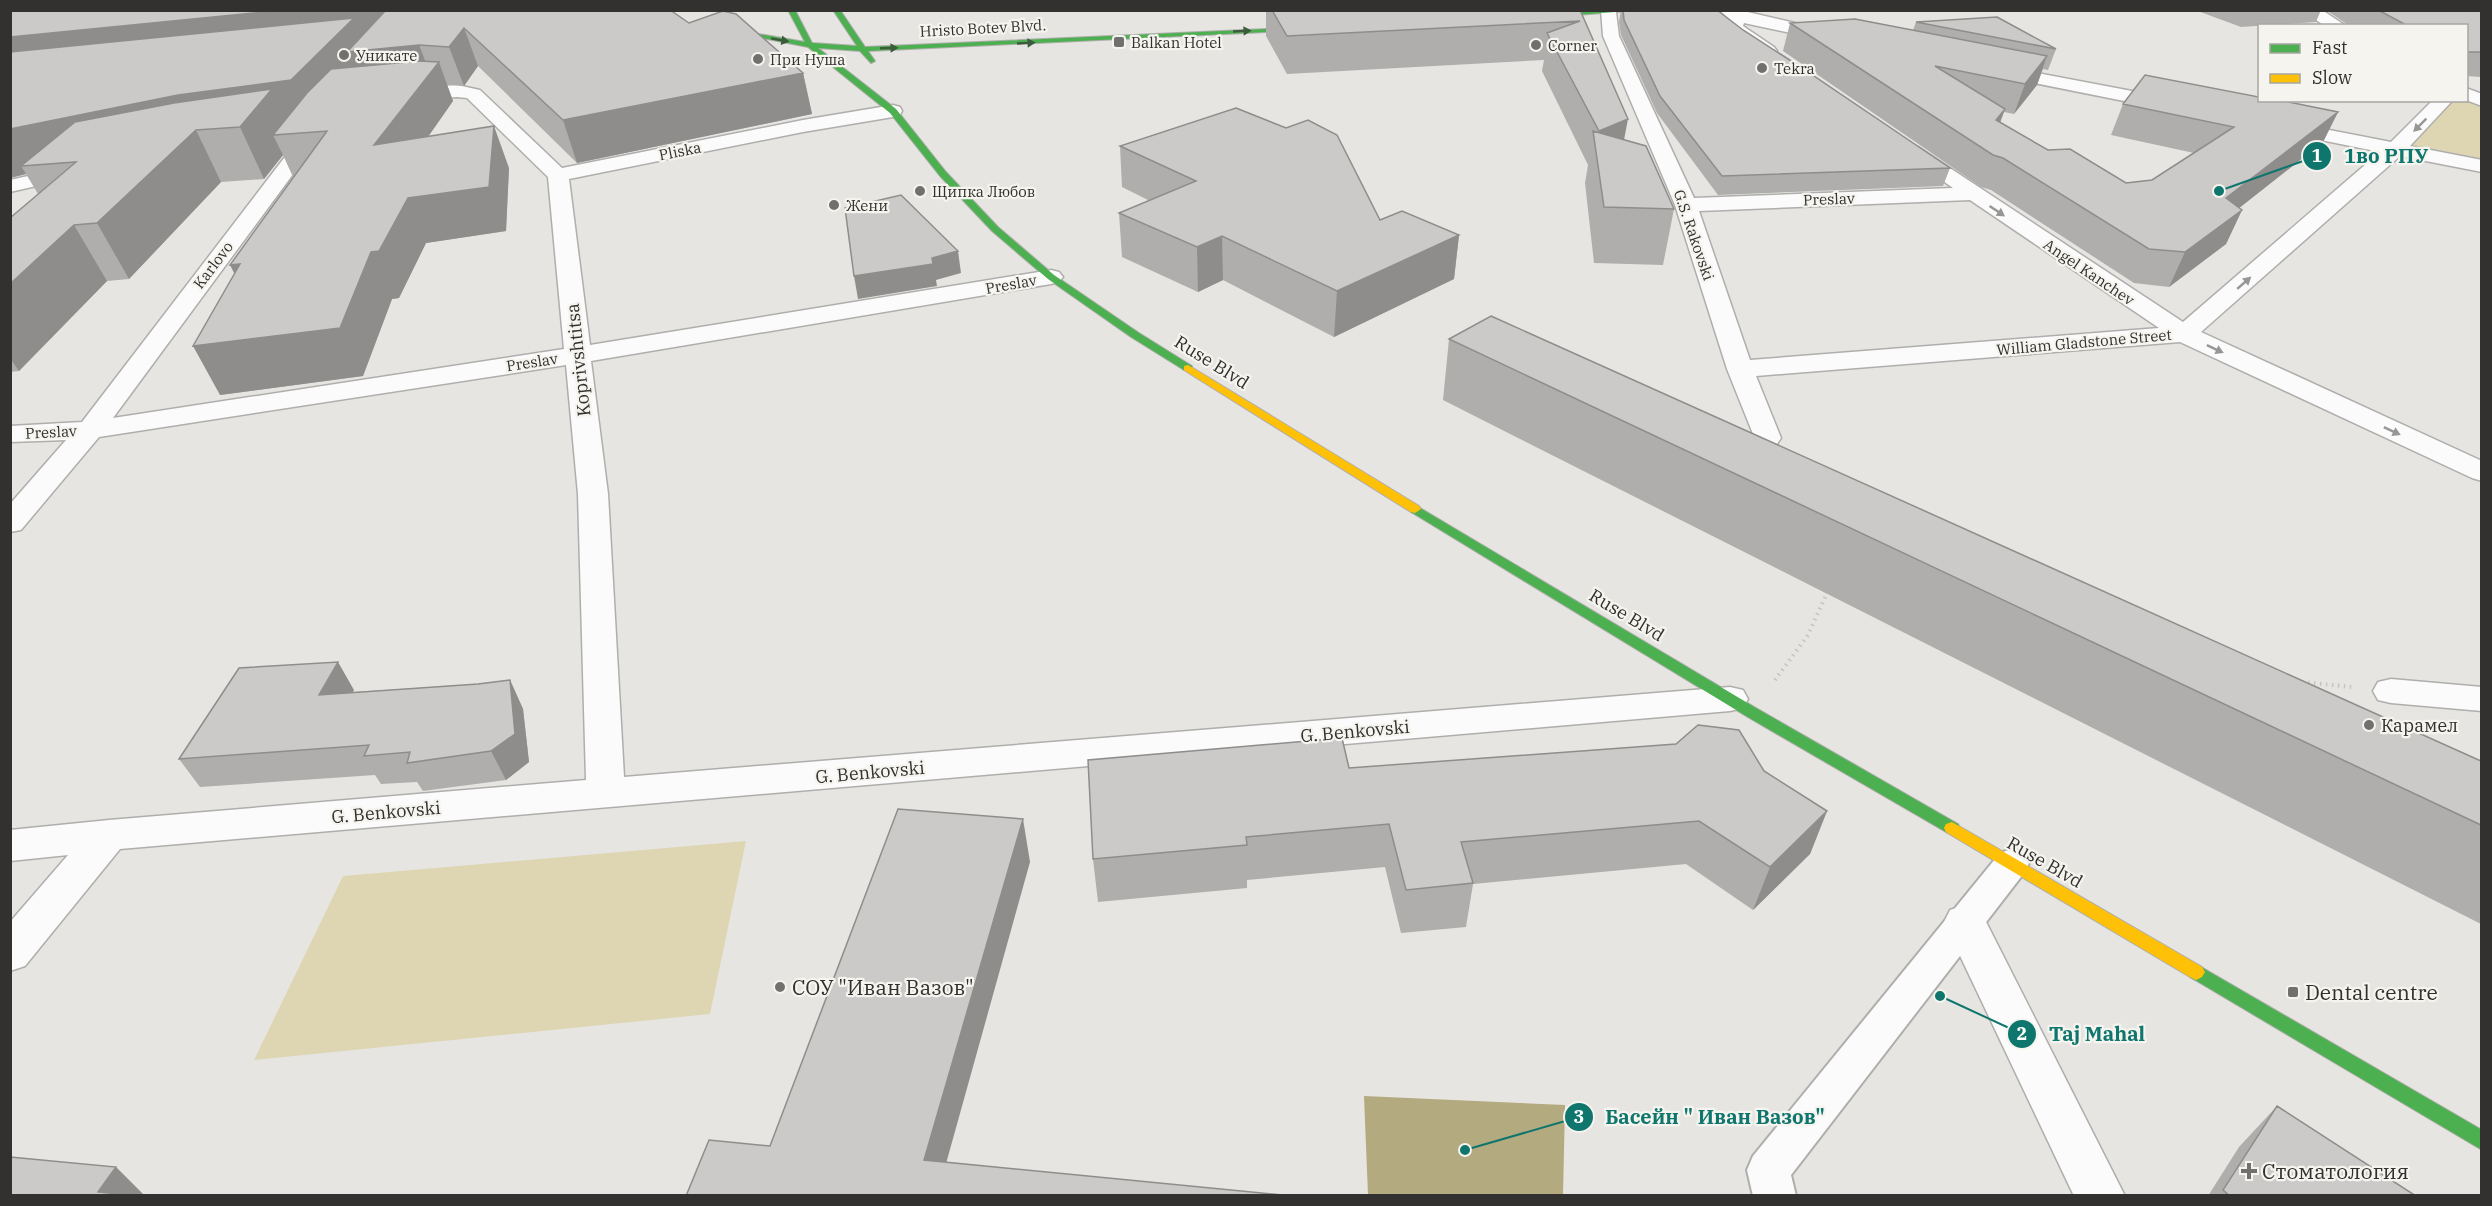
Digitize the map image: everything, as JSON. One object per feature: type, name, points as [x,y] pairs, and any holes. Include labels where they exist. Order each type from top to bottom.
[{"type":"street","points":[[836,10],[858,32],[893,111]]},
{"type":"street","points":[[1525,16],[1638,10]]},
{"type":"street","points":[[2309,10],[2334,24]]},
{"type":"street","name":"G.S. Rakovski","points":[[1608,12],[1611,36],[1686,205],[1740,369],[1767,438]]},
{"type":"street","points":[[1782,61],[1734,27],[1733,14],[1851,40]]},
{"type":"street","points":[[792,19],[825,29],[858,32]]},
{"type":"street","points":[[792,19],[810,45]]},
{"type":"street","name":"Hristo Botev Blvd.","points":[[709,27],[810,45],[865,49],[968,46],[1324,27]]},
{"type":"street","name":"Ruse Blvd","points":[[810,45],[893,111],[943,174],[995,229],[1051,277],[1135,335],[1302,440],[1741,706],[2012,863],[2481,1141]]},
{"type":"street","points":[[904,62],[915,56],[968,46]]},
{"type":"street","points":[[1974,66],[2196,110]]},
{"type":"street","points":[[376,97],[434,92],[473,94],[558,175]]},
{"type":"street","name":"William Gladstone Street","points":[[1740,369],[2184,334],[2396,149],[2442,102]]},
{"type":"street","name":"Pliska","points":[[558,175],[803,126],[893,111]]},
{"type":"street","name":"Karlovo","points":[[10,524],[90,430],[323,121],[290,131]]},
{"type":"street","points":[[2267,124],[2481,166]]},
{"type":"street","name":"Angel Kanchev","points":[[1896,140],[1972,194],[2184,334],[2481,472]]},
{"type":"street","points":[[10,186],[90,168]]},
{"type":"street","name":"Koprivshtitsa","points":[[558,175],[593,494],[606,794]]},
{"type":"street","name":"Preslav","points":[[1686,205],[1972,194]]},
{"type":"street","name":"Preslav","points":[[10,434],[90,430],[578,355],[1051,277]]},
{"type":"street","points":[[2391,691],[2481,699]]},
{"type":"street","name":"G. Benkovski","points":[[10,846],[109,835],[606,794],[1741,706]]},
{"type":"street","points":[[10,953],[109,835]]},
{"type":"street","points":[[1965,922],[2100,1196]]},
{"type":"lane","points":[[1775,1196],[1768,1170],[2012,863]]},
{"type":"path","points":[[1741,706],[1808,635],[1827,593]]},
{"type":"path","points":[[2293,681],[2391,691]]},
{"type":"shaded area","points":[[2468,94],[2481,101],[2481,166],[2396,149],[2443,102],[2468,102]]},
{"type":"shaded area","points":[[746,841],[710,1014],[254,1060],[343,876]]},
{"type":"shaded area","points":[[1364,1096],[1565,1105],[1563,1195],[1368,1195]]},
{"type":"building","points":[[10,10],[284,10],[10,37]]},
{"type":"building","points":[[386,10],[670,10],[689,23],[723,11],[736,14],[803,73],[563,120],[464,28],[449,47],[419,45],[347,52]]},
{"type":"building","points":[[1272,10],[1580,10],[1628,119],[1599,131],[1547,33],[1580,21],[1287,36]]},
{"type":"building","points":[[1623,10],[1717,10],[1743,30],[1950,168],[1722,176],[1660,96],[1624,20]]},
{"type":"building","points":[[2378,10],[2481,10],[2481,52],[2468,52],[2468,24],[2404,24]]},
{"type":"building","points":[[1997,17],[2056,49],[1916,22]]},
{"type":"building","points":[[354,18],[291,80],[178,95],[10,129],[10,52]]},
{"type":"building","points":[[1855,19],[2047,56],[2025,84],[1935,66],[2005,109],[1996,120],[2048,150],[2070,149],[2126,183],[2152,180],[2234,127],[2123,104],[2145,75],[2258,97],[2258,102],[2289,102],[2338,112],[2226,198],[2242,210],[2185,252],[2149,249],[2003,158],[1993,155],[1790,23]]},
{"type":"building","points":[[419,61],[439,62],[374,145],[494,126],[489,187],[408,198],[379,251],[371,252],[340,328],[193,346],[240,264],[230,265],[327,131],[273,135],[307,93],[331,69]]},
{"type":"building","points":[[272,89],[240,127],[196,130],[97,223],[74,225],[10,284],[10,218],[76,162],[21,166],[75,122],[174,103]]},
{"type":"building","points":[[1236,108],[1286,128],[1308,120],[1337,135],[1380,220],[1402,211],[1459,235],[1337,291],[1222,236],[1197,247],[1119,213],[1196,181],[1120,146]]},
{"type":"building","points":[[1593,131],[1646,146],[1674,209],[1604,207]]},
{"type":"building","points":[[901,195],[958,251],[932,258],[933,264],[854,276],[845,208]]},
{"type":"building","points":[[1491,316],[2481,761],[2481,825],[1449,339]]},
{"type":"building","points":[[338,662],[319,695],[510,680],[515,734],[491,751],[407,763],[410,752],[364,756],[369,745],[179,759],[239,668]]},
{"type":"building","points":[[1698,725],[1739,730],[1764,771],[1827,811],[1770,867],[1699,821],[1461,842],[1473,883],[1406,890],[1389,824],[1246,837],[1247,845],[1093,859],[1088,760],[1342,738],[1349,768],[1676,744]]},
{"type":"building","points":[[898,809],[1023,819],[924,1160],[1293,1196],[686,1196],[709,1140],[770,1146]]},
{"type":"building","points":[[2277,1106],[2416,1196],[2230,1196],[2223,1190]]},
{"type":"building","points":[[10,1157],[116,1167],[98,1192],[136,1196],[10,1196]]},
{"type":"traffic: fast","points":[[791,10],[810,45],[893,111],[943,174],[995,229],[1051,277],[1135,335],[1188,368]]},
{"type":"traffic: fast","points":[[836,10],[871,61]]},
{"type":"traffic: fast","points":[[1537,16],[1638,10]]},
{"type":"traffic: fast","points":[[718,29],[810,45],[865,49],[1309,28]]},
{"type":"traffic: fast","points":[[1415,509],[1751,712],[1952,828]]},
{"type":"traffic: fast","points":[[2196,972],[2482,1141]]},
{"type":"traffic: slow","points":[[1188,368],[1415,509]]},
{"type":"traffic: slow","points":[[1952,828],[2196,972]]},
{"type":"place","name":"Balkan Hotel","points":[[1119,42]]},
{"type":"place","name":"Corner","points":[[1536,45]]},
{"type":"place","name":"Уникате","points":[[344,55]]},
{"type":"place","name":"При Нуша","points":[[758,59]]},
{"type":"place","name":"Tekra","points":[[1762,68]]},
{"type":"place","name":"Щипка Любов","points":[[920,191]]},
{"type":"place","name":"1во РПУ","points":[[2219,191]]},
{"type":"place","name":"Жени","points":[[834,205]]},
{"type":"place","name":"Карамел","points":[[2369,725]]},
{"type":"place","name":"СОУ \"Иван Вазов\"","points":[[780,987]]},
{"type":"place","name":"Dental centre","points":[[2293,992]]},
{"type":"place","name":"Taj Mahal","points":[[1940,996]]},
{"type":"place","name":"Басейн \" Иван Вазов\"","points":[[1465,1150]]},
{"type":"place","name":"Стоматология","points":[[2249,1171]]}]
